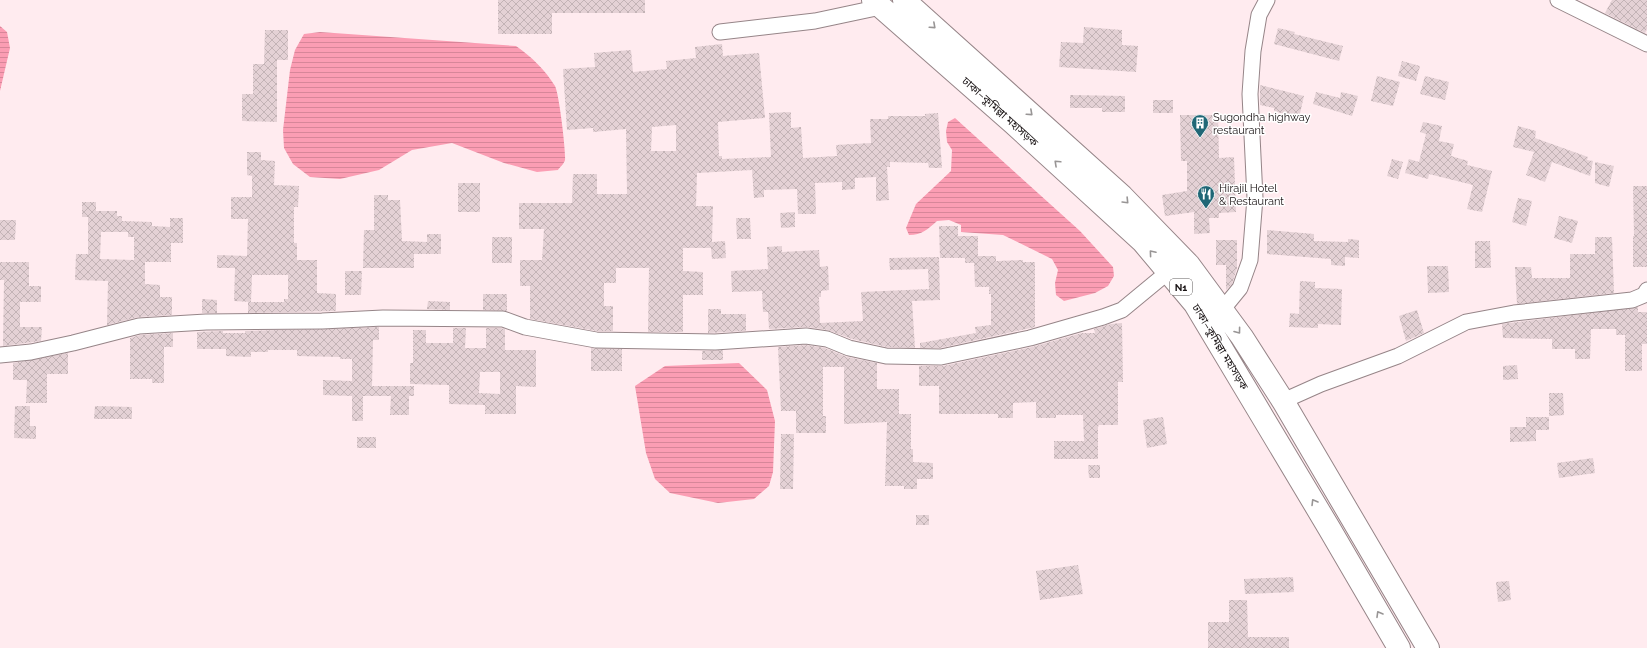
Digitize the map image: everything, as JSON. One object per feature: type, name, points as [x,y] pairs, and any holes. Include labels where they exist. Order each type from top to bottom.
[{"type":"highway","name":"ঢাকা–কুমিল্লা মহাসড়ক","points":[[904,0],[1122,196],[1189,265],[1242,337],[1283,402],[1428,648]]},
{"type":"highway","name":"ঢাকা–কুমিল্লা মহাসড়ক","points":[[877,4],[1013,123],[1137,237],[1195,304],[1330,528],[1399,648]]},
{"type":"street","points":[[1222,310],[1240,288],[1250,260],[1255,198],[1250,94],[1253,51],[1259,15],[1267,0]]},
{"type":"street","points":[[1558,0],[1647,44]]},
{"type":"street","points":[[720,32],[815,21],[877,4]]},
{"type":"street","points":[[0,355],[31,352],[140,326],[206,322],[322,321],[383,318],[503,319],[525,327],[596,340],[715,342],[806,336],[827,339],[849,348],[886,356],[941,357],[1030,338],[1122,310],[1168,272]]},
{"type":"street","points":[[1283,402],[1321,384],[1398,356],[1466,322],[1508,314],[1632,300],[1644,295],[1647,290]]},
{"type":"shaded area","points":[[0,26],[7,32],[10,48],[0,91]]},
{"type":"shaded area","points":[[320,32],[516,46],[538,64],[555,86],[563,134],[565,155],[564,163],[558,170],[537,172],[504,163],[452,143],[412,150],[379,170],[340,179],[310,177],[293,164],[284,148],[283,130],[290,70],[295,50],[304,34]]},
{"type":"shaded area","points":[[955,118],[1080,231],[1113,267],[1114,276],[1108,286],[1095,293],[1064,301],[1056,295],[1055,283],[1058,270],[1052,259],[1003,235],[961,232],[961,225],[949,220],[937,221],[921,233],[909,235],[906,228],[916,204],[951,171],[952,150],[947,142],[946,131],[948,122]]},
{"type":"shaded area","points":[[739,363],[767,390],[775,421],[773,472],[769,486],[754,499],[718,503],[670,493],[655,479],[646,453],[635,386],[665,366]]},
{"type":"building","points":[[498,0],[645,0],[645,13],[552,13],[552,34],[498,34]]},
{"type":"building","points":[[1612,0],[1647,0],[1647,29],[1645,33],[1605,13]]},
{"type":"building","points":[[1084,27],[1122,30],[1122,45],[1138,46],[1136,72],[1059,67],[1061,42],[1083,43]]},
{"type":"building","points":[[1278,28],[1295,32],[1294,34],[1343,46],[1339,61],[1274,44]]},
{"type":"building","points":[[265,30],[288,30],[288,60],[277,60],[277,122],[242,121],[242,94],[253,94],[253,64],[264,64]]},
{"type":"building","points":[[722,44],[723,56],[759,53],[765,118],[718,122],[719,156],[722,156],[722,159],[771,157],[769,113],[791,112],[791,128],[801,127],[803,158],[837,156],[836,145],[871,143],[870,119],[888,119],[888,116],[925,116],[925,114],[938,113],[942,168],[929,168],[928,163],[890,162],[890,167],[887,167],[889,200],[876,201],[876,177],[855,178],[855,189],[842,190],[842,182],[815,183],[816,214],[798,214],[797,189],[764,190],[764,197],[754,198],[752,170],[697,173],[696,206],[713,206],[712,242],[725,241],[726,258],[712,259],[711,248],[683,248],[683,271],[703,272],[703,295],[683,295],[683,332],[648,332],[649,268],[616,268],[616,283],[604,283],[604,306],[613,306],[613,331],[597,331],[530,319],[530,286],[520,286],[520,260],[542,260],[544,229],[519,229],[519,203],[572,203],[573,174],[597,174],[597,194],[627,194],[626,129],[593,132],[593,128],[567,130],[563,69],[595,67],[594,53],[631,50],[633,72],[667,69],[666,61],[696,58],[695,47]],"holes":[[[676,125],[676,151],[651,151],[652,127]]]},
{"type":"building","points":[[1402,61],[1420,66],[1416,81],[1398,76]]},
{"type":"building","points":[[1377,76],[1400,82],[1393,106],[1371,101]]},
{"type":"building","points":[[1425,76],[1449,82],[1445,100],[1420,94]]},
{"type":"building","points":[[1260,85],[1304,96],[1299,118],[1274,111],[1274,108],[1260,105]]},
{"type":"building","points":[[1316,92],[1340,98],[1341,92],[1358,96],[1352,116],[1313,104]]},
{"type":"building","points":[[1070,95],[1125,96],[1125,112],[1102,112],[1102,108],[1070,108]]},
{"type":"building","points":[[1153,100],[1173,100],[1173,113],[1153,113]]},
{"type":"building","points":[[1180,115],[1218,115],[1219,158],[1234,157],[1236,212],[1219,213],[1219,218],[1209,218],[1210,233],[1194,234],[1194,212],[1165,216],[1162,195],[1187,191],[1187,161],[1181,161]]},
{"type":"building","points":[[1423,122],[1442,126],[1439,141],[1454,144],[1451,156],[1468,161],[1467,165],[1492,171],[1482,212],[1467,209],[1473,185],[1429,174],[1428,179],[1405,173],[1409,159],[1419,162],[1426,134],[1420,132]]},
{"type":"building","points":[[1518,126],[1536,131],[1535,138],[1588,157],[1587,160],[1593,161],[1590,176],[1552,162],[1545,182],[1526,175],[1534,152],[1513,147]]},
{"type":"building","points":[[247,152],[261,152],[261,160],[275,161],[274,185],[299,186],[298,207],[294,207],[294,243],[297,243],[297,260],[317,260],[317,293],[336,294],[336,311],[248,313],[248,302],[251,302],[234,301],[235,268],[217,268],[217,255],[247,256],[248,219],[231,219],[231,197],[252,197],[252,176],[247,175]],"holes":[[[252,275],[288,275],[288,299],[284,299],[284,302],[251,302]]]},
{"type":"building","points":[[1392,159],[1403,162],[1398,179],[1387,176]]},
{"type":"building","points":[[1595,162],[1614,166],[1609,187],[1595,183]]},
{"type":"building","points":[[458,183],[480,183],[480,212],[458,212]]},
{"type":"building","points":[[1633,186],[1647,186],[1647,267],[1633,267]]},
{"type":"building","points":[[374,195],[388,195],[388,200],[400,200],[402,241],[427,242],[427,234],[441,234],[441,254],[414,254],[414,268],[363,268],[364,230],[374,230]]},
{"type":"building","points":[[1518,198],[1532,201],[1526,226],[1512,222]]},
{"type":"building","points":[[82,202],[96,202],[96,211],[117,211],[117,216],[122,216],[122,221],[152,222],[152,226],[170,227],[170,218],[183,218],[183,243],[171,243],[171,262],[145,262],[145,284],[160,285],[160,297],[172,297],[172,315],[138,317],[107,325],[108,281],[75,280],[76,254],[88,254],[88,217],[82,217]],"holes":[[[101,232],[128,232],[128,237],[134,237],[134,260],[100,259]]]},
{"type":"building","points":[[795,212],[795,227],[781,228],[780,213]]},
{"type":"building","points":[[1559,216],[1578,221],[1572,243],[1554,238]]},
{"type":"building","points":[[736,218],[750,218],[751,239],[737,239]]},
{"type":"building","points":[[0,220],[16,220],[15,240],[0,240]]},
{"type":"building","points":[[939,226],[958,226],[958,236],[978,236],[978,256],[996,256],[996,261],[1023,260],[1023,262],[1035,262],[1035,327],[940,348],[920,348],[920,343],[976,333],[975,327],[991,325],[991,294],[989,294],[989,287],[975,287],[974,263],[965,263],[965,258],[940,258]]},
{"type":"building","points":[[1267,230],[1314,234],[1314,241],[1348,242],[1348,239],[1359,240],[1359,258],[1345,257],[1345,266],[1331,265],[1331,259],[1267,254]]},
{"type":"building","points":[[492,237],[512,237],[512,263],[492,263]]},
{"type":"building","points":[[1595,237],[1612,237],[1614,293],[1517,304],[1515,267],[1531,267],[1532,278],[1570,278],[1570,254],[1595,254]]},
{"type":"building","points":[[1216,240],[1237,240],[1237,268],[1232,284],[1226,290],[1226,265],[1216,265]]},
{"type":"building","points":[[1475,241],[1490,241],[1491,268],[1475,268]]},
{"type":"building","points":[[782,246],[782,252],[819,250],[820,267],[828,266],[829,290],[821,291],[821,297],[819,297],[820,323],[863,321],[861,292],[929,289],[928,269],[890,270],[889,258],[939,257],[940,300],[912,301],[915,348],[887,347],[852,339],[828,330],[807,327],[769,329],[768,312],[763,312],[762,291],[732,292],[731,271],[768,269],[767,247]]},
{"type":"building","points":[[0,262],[29,262],[29,286],[41,286],[41,302],[20,302],[20,327],[42,327],[41,341],[3,346],[4,280],[0,280]]},
{"type":"building","points":[[1427,266],[1448,266],[1449,292],[1428,293]]},
{"type":"building","points":[[345,271],[362,271],[361,295],[345,295]]},
{"type":"building","points":[[1300,281],[1315,282],[1315,288],[1342,289],[1341,325],[1318,324],[1318,328],[1289,327],[1290,313],[1299,314]]},
{"type":"building","points":[[483,294],[507,294],[507,311],[483,310]]},
{"type":"building","points":[[202,299],[217,300],[217,313],[202,313]]},
{"type":"building","points":[[428,301],[450,302],[450,310],[427,309]]},
{"type":"building","points":[[1638,307],[1638,312],[1647,312],[1647,344],[1642,344],[1642,371],[1625,371],[1625,335],[1616,335],[1616,329],[1591,329],[1590,359],[1575,359],[1575,349],[1552,349],[1552,339],[1503,338],[1502,324]]},
{"type":"building","points":[[708,309],[721,309],[721,314],[746,314],[746,331],[708,333]]},
{"type":"building","points":[[1417,310],[1424,333],[1406,341],[1399,316]]},
{"type":"building","points":[[1122,323],[1123,382],[1118,382],[1118,425],[1099,425],[1098,459],[1054,459],[1054,441],[1084,441],[1083,415],[1056,415],[1056,418],[1036,418],[1036,402],[1013,403],[1013,418],[998,418],[998,414],[939,414],[939,386],[919,386],[919,366],[943,366],[1032,347],[1082,333],[1095,333],[1094,329],[1111,324]]},
{"type":"building","points":[[379,327],[379,340],[373,340],[372,386],[414,386],[414,396],[409,396],[409,415],[390,415],[391,396],[363,396],[363,421],[352,421],[352,396],[323,395],[323,380],[352,381],[352,359],[340,359],[340,357],[297,356],[297,350],[268,350],[268,352],[251,352],[251,357],[226,356],[226,349],[197,349],[197,332],[223,331],[223,333],[245,333],[245,331]]},
{"type":"building","points":[[453,328],[466,328],[465,348],[486,348],[486,328],[501,328],[505,329],[505,350],[536,350],[536,387],[516,386],[516,414],[485,414],[485,405],[449,404],[449,385],[410,384],[410,363],[413,363],[413,330],[426,330],[426,343],[453,343]],"holes":[[[480,372],[500,372],[500,394],[479,393]]]},
{"type":"building","points":[[173,333],[173,347],[164,347],[164,383],[152,383],[152,379],[130,379],[130,338],[140,335]]},
{"type":"building","points":[[806,345],[825,348],[847,357],[877,363],[877,389],[899,389],[899,414],[911,414],[911,449],[913,449],[913,462],[933,463],[933,479],[917,479],[917,489],[904,489],[904,486],[885,486],[887,422],[844,424],[844,367],[823,367],[823,416],[826,416],[826,433],[796,433],[796,411],[781,411],[778,347]]},
{"type":"building","points":[[591,348],[622,349],[622,371],[591,371]]},
{"type":"building","points":[[723,350],[723,360],[702,360],[702,351]]},
{"type":"building","points":[[68,353],[68,374],[47,374],[47,403],[26,403],[27,380],[13,380],[13,363]]},
{"type":"building","points":[[1517,365],[1518,379],[1503,380],[1503,366]]},
{"type":"building","points":[[1549,393],[1563,393],[1564,415],[1549,416]]},
{"type":"building","points":[[15,406],[30,406],[30,426],[36,426],[36,439],[14,438]]},
{"type":"building","points":[[95,406],[132,407],[132,419],[94,419]]},
{"type":"building","points":[[1163,417],[1167,444],[1147,448],[1143,420]]},
{"type":"building","points":[[1526,417],[1549,417],[1549,430],[1536,430],[1536,441],[1510,442],[1510,427],[1526,427]]},
{"type":"building","points":[[781,434],[794,434],[793,489],[780,489]]},
{"type":"building","points":[[357,437],[376,437],[376,448],[357,448]]},
{"type":"building","points":[[1593,458],[1595,473],[1559,478],[1557,463]]},
{"type":"building","points":[[1088,465],[1100,465],[1100,478],[1089,478]]},
{"type":"building","points":[[916,515],[929,515],[929,525],[916,525]]},
{"type":"building","points":[[1078,565],[1083,594],[1040,600],[1036,571]]},
{"type":"building","points":[[1293,577],[1294,592],[1245,594],[1244,579]]},
{"type":"building","points":[[1509,581],[1511,600],[1498,602],[1496,582]]},
{"type":"building","points":[[1229,600],[1247,600],[1248,637],[1289,637],[1289,648],[1208,648],[1208,622],[1229,622]]},
{"type":"place","name":"Sugondha highway restaurant","points":[[1200,138]]},
{"type":"place","name":"Hirajil Hotel & Restaurant","points":[[1206,209]]}]
